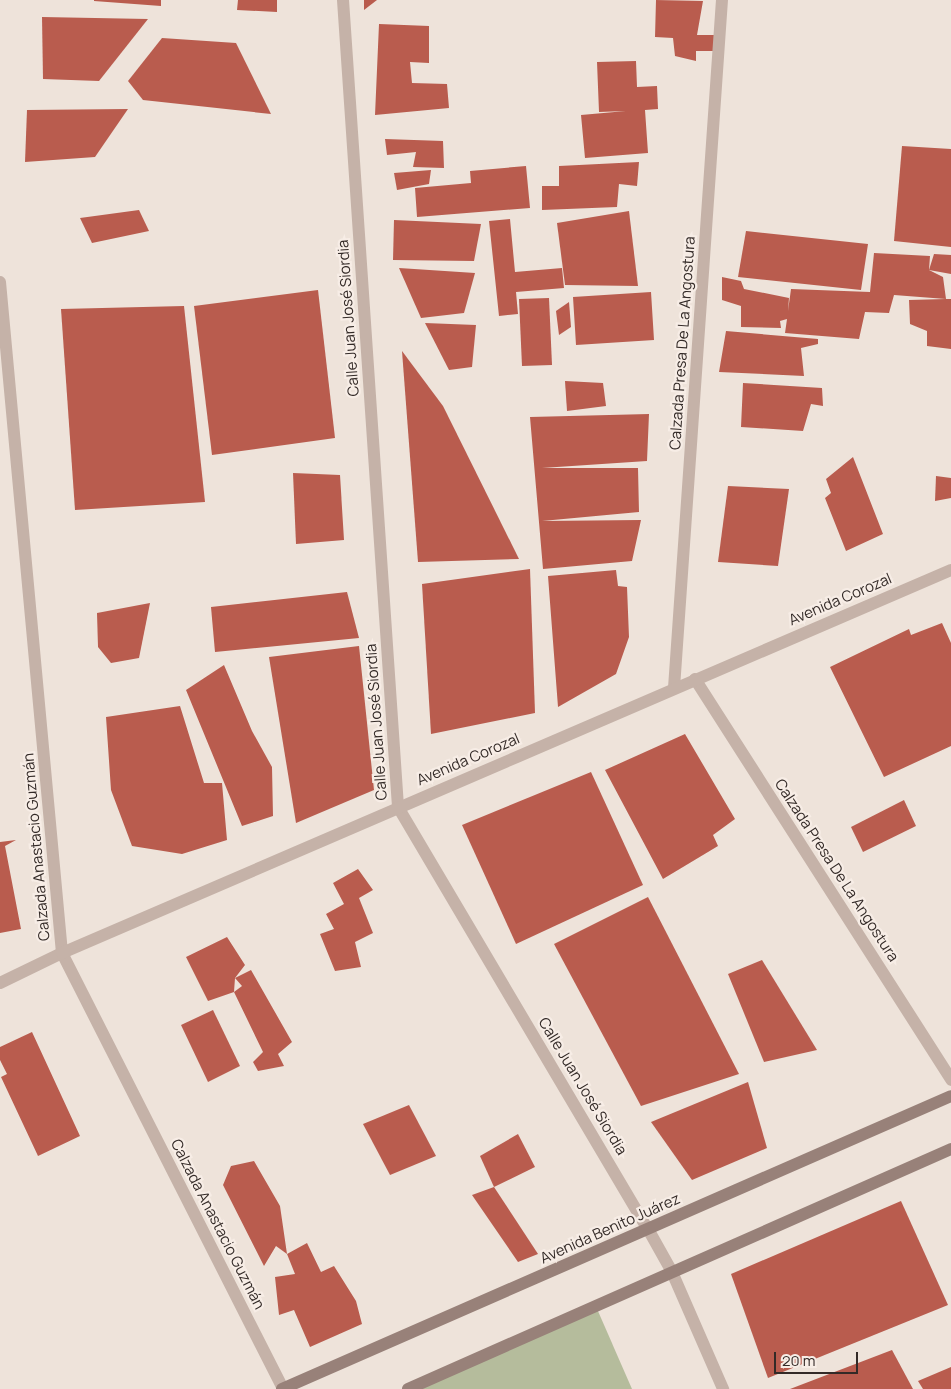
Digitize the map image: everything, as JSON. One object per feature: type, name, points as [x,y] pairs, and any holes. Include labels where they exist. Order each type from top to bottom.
[{"type":"main road","name":"Avenida Benito Juárez","points":[[283,1389],[951,1096]]},
{"type":"main road","points":[[408,1389],[951,1149]]},
{"type":"street","name":"Calle Juan José Siordia","points":[[343,0],[398,807],[648,1229],[672,1272],[723,1389]]},
{"type":"street","name":"Calzada Presa De La Angostura","points":[[674,688],[722,0]]},
{"type":"street","name":"Calzada Anastacio Guzmán","points":[[0,282],[62,952],[283,1389]]},
{"type":"street","name":"Avenida Corozal","points":[[0,982],[62,952],[951,570]]},
{"type":"street","name":"Calzada Presa De La Angostura","points":[[695,679],[951,1080]]},
{"type":"green space","points":[[594,1302],[632,1389],[420,1389]]},
{"type":"building","points":[[161,0],[161,6],[94,1]]},
{"type":"building","points":[[238,0],[277,0],[277,12],[237,10]]},
{"type":"building","points":[[364,0],[377,0],[364,10]]},
{"type":"building","points":[[656,0],[703,1],[697,35],[716,35],[716,51],[696,51],[696,61],[675,56],[673,38],[655,37]]},
{"type":"building","points":[[42,17],[148,19],[99,81],[43,79]]},
{"type":"building","points":[[379,24],[429,26],[429,63],[410,62],[412,83],[447,84],[449,108],[375,115]]},
{"type":"building","points":[[162,38],[236,43],[271,114],[143,100],[128,81]]},
{"type":"building","points":[[636,61],[637,87],[657,86],[658,109],[645,110],[648,153],[585,158],[581,115],[626,111],[599,112],[597,62]]},
{"type":"building","points":[[128,109],[95,157],[25,162],[27,110]]},
{"type":"building","points":[[385,139],[443,141],[444,168],[413,167],[416,152],[387,155]]},
{"type":"building","points":[[902,146],[951,149],[951,247],[894,241]]},
{"type":"building","points":[[639,162],[637,186],[619,184],[617,207],[542,210],[542,186],[559,186],[559,166]]},
{"type":"building","points":[[526,166],[530,208],[417,217],[415,188],[471,183],[470,171]]},
{"type":"building","points":[[431,170],[429,184],[397,190],[394,173]]},
{"type":"building","points":[[139,210],[149,231],[92,243],[80,218]]},
{"type":"building","points":[[629,211],[638,286],[565,285],[557,223]]},
{"type":"building","points":[[510,219],[515,272],[562,268],[564,288],[516,292],[518,314],[499,316],[489,221]]},
{"type":"building","points":[[394,220],[481,224],[474,261],[393,260]]},
{"type":"building","points":[[746,231],[868,244],[861,290],[738,277]]},
{"type":"building","points":[[874,253],[930,256],[929,270],[943,277],[946,299],[894,295],[889,313],[865,312],[859,339],[785,333],[787,319],[780,321],[781,328],[741,327],[741,306],[722,300],[722,277],[741,281],[744,289],[789,298],[788,311],[791,289],[870,292]]},
{"type":"building","points":[[934,254],[951,255],[951,274],[929,270]]},
{"type":"building","points":[[399,268],[475,273],[464,313],[421,318]]},
{"type":"building","points":[[318,290],[335,438],[212,455],[194,306]]},
{"type":"building","points":[[651,292],[654,340],[576,345],[573,297]]},
{"type":"building","points":[[549,298],[552,365],[522,366],[519,299]]},
{"type":"building","points":[[951,299],[951,349],[927,346],[927,331],[910,324],[909,300]]},
{"type":"building","points":[[569,302],[571,327],[559,335],[556,311]]},
{"type":"building","points":[[184,306],[205,502],[75,510],[61,309]]},
{"type":"building","points":[[425,323],[476,325],[472,367],[449,370]]},
{"type":"building","points":[[726,331],[818,339],[818,344],[801,348],[804,376],[719,372]]},
{"type":"building","points":[[402,351],[443,406],[519,559],[418,562]]},
{"type":"building","points":[[565,381],[603,383],[606,406],[567,411]]},
{"type":"building","points":[[743,383],[822,388],[823,406],[811,404],[803,431],[741,427]]},
{"type":"building","points":[[649,414],[647,461],[542,468],[638,468],[639,512],[542,521],[641,520],[632,561],[543,569],[530,417]]},
{"type":"building","points":[[853,457],[883,534],[846,551],[825,498],[831,493],[826,479]]},
{"type":"building","points":[[293,473],[340,475],[344,540],[296,544]]},
{"type":"building","points":[[936,476],[951,478],[951,498],[935,501]]},
{"type":"building","points":[[728,486],[789,489],[778,566],[718,562]]},
{"type":"building","points":[[530,569],[535,713],[431,734],[422,584]]},
{"type":"building","points":[[616,570],[618,586],[627,587],[629,637],[616,674],[558,707],[548,576]]},
{"type":"building","points":[[347,592],[359,638],[215,652],[211,607]]},
{"type":"building","points":[[150,603],[139,658],[111,663],[98,647],[97,613]]},
{"type":"building","points":[[942,623],[951,643],[951,746],[884,777],[830,667],[909,629],[911,635]]},
{"type":"building","points":[[359,646],[374,790],[296,823],[269,657]]},
{"type":"building","points":[[224,665],[252,731],[272,767],[273,816],[242,826],[186,690]]},
{"type":"building","points":[[180,706],[204,783],[222,783],[227,840],[182,854],[132,846],[111,790],[106,717]]},
{"type":"building","points":[[685,734],[735,819],[713,835],[718,846],[663,879],[605,770]]},
{"type":"building","points":[[591,772],[643,885],[516,944],[462,825]]},
{"type":"building","points":[[904,800],[916,826],[863,852],[851,827]]},
{"type":"building","points":[[16,840],[5,846],[21,929],[0,933],[0,842]]},
{"type":"building","points":[[358,869],[373,890],[359,898],[373,933],[355,942],[361,967],[335,971],[320,934],[334,929],[326,914],[344,904],[333,883]]},
{"type":"building","points":[[648,897],[739,1074],[641,1106],[554,944]]},
{"type":"building","points":[[227,937],[245,965],[235,978],[234,992],[208,1001],[186,957]]},
{"type":"building","points":[[762,960],[817,1050],[764,1062],[728,974]]},
{"type":"building","points":[[251,970],[292,1042],[278,1054],[284,1066],[258,1071],[253,1062],[263,1052],[234,992],[242,986],[235,978]]},
{"type":"building","points":[[213,1010],[240,1066],[208,1082],[181,1025]]},
{"type":"building","points":[[32,1032],[80,1136],[38,1156],[1,1077],[7,1074],[0,1060],[0,1047]]},
{"type":"building","points":[[748,1082],[767,1148],[692,1180],[651,1122]]},
{"type":"building","points":[[409,1105],[436,1156],[390,1175],[363,1124]]},
{"type":"building","points":[[518,1134],[535,1167],[494,1187],[480,1156]]},
{"type":"building","points":[[254,1161],[280,1206],[287,1254],[276,1246],[264,1266],[223,1185],[231,1166]]},
{"type":"building","points":[[494,1187],[538,1254],[518,1262],[472,1195]]},
{"type":"building","points":[[901,1201],[948,1305],[768,1378],[731,1274]]},
{"type":"building","points":[[307,1243],[321,1272],[334,1266],[356,1301],[362,1324],[310,1347],[294,1310],[279,1315],[275,1277],[295,1274],[287,1254]]},
{"type":"building","points":[[892,1350],[913,1389],[790,1389]]},
{"type":"building","points":[[951,1367],[951,1389],[923,1389],[918,1381]]}]
